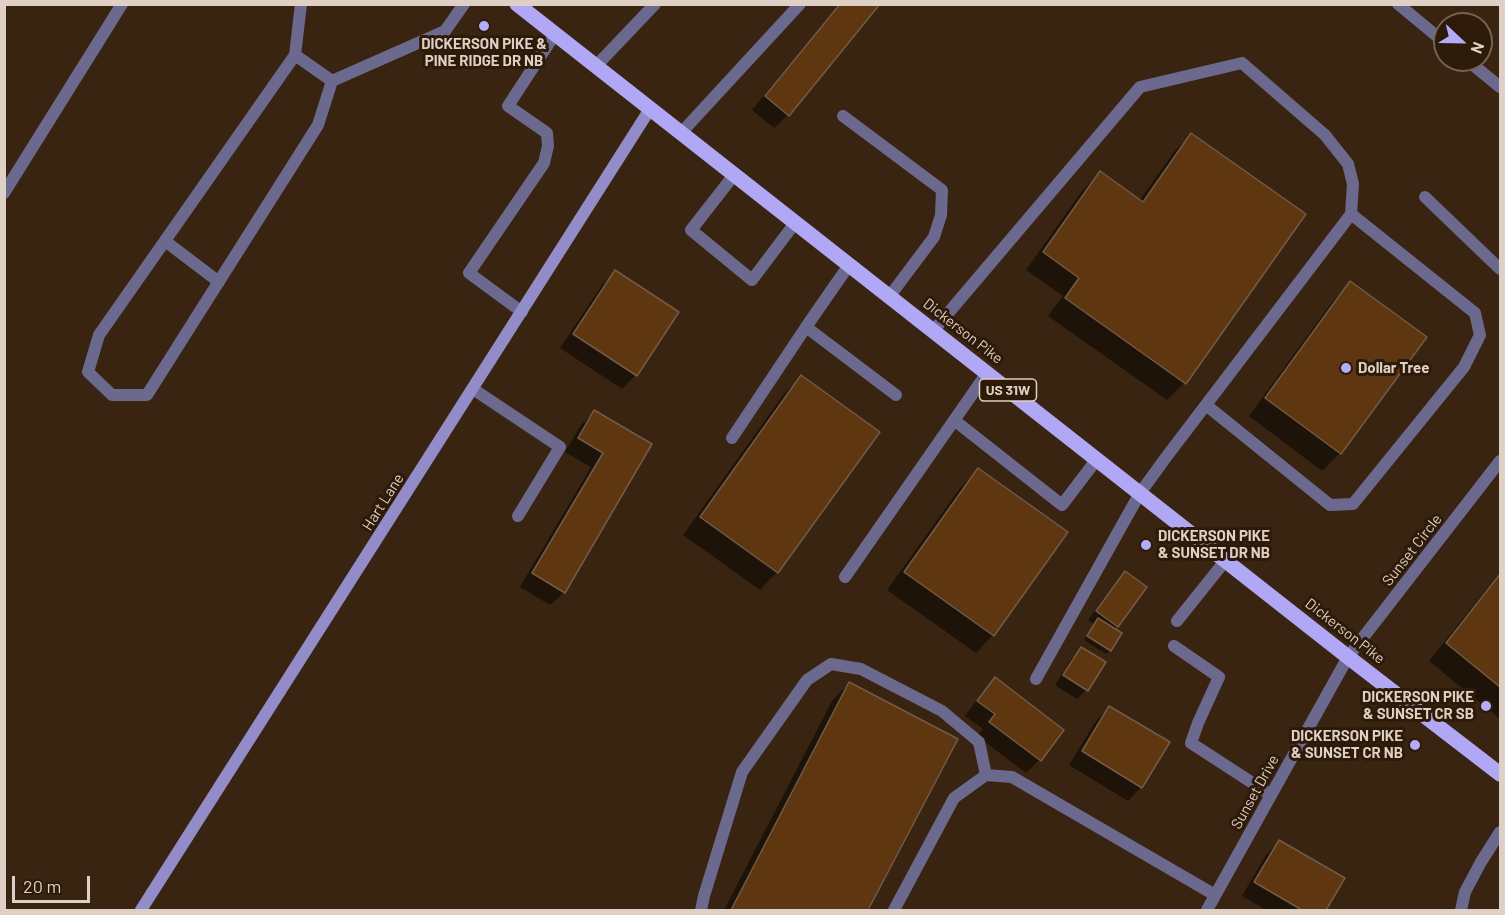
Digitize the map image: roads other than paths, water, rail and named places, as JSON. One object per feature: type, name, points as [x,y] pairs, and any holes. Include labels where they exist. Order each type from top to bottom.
[{"type":"main road","name":"Dickerson Pike","points":[[518,4],[1225,561],[1500,774]]},
{"type":"main road","name":"Hart Lane","points":[[144,909],[650,109]]},
{"type":"street","points":[[4,193],[122,4]]},
{"type":"street","points":[[301,4],[295,55],[99,335],[88,372],[112,395],[147,395],[318,125],[332,81],[445,31],[464,4]]},
{"type":"street","points":[[596,66],[655,4]]},
{"type":"street","points":[[1398,4],[1433,33]]},
{"type":"street","points":[[681,133],[796,6]]},
{"type":"street","points":[[522,312],[469,273],[544,163],[548,146],[547,133],[508,106],[555,34]]},
{"type":"street","points":[[295,55],[332,81]]},
{"type":"street","points":[[933,331],[1140,87],[1242,63],[1325,135],[1348,164],[1353,184],[1351,214],[1140,493],[1036,679]]},
{"type":"street","points":[[1482,72],[1500,87]]},
{"type":"street","points":[[843,116],[942,190],[941,215],[934,237],[889,297]]},
{"type":"street","points":[[734,175],[692,230],[752,280],[795,223]]},
{"type":"street","points":[[1425,197],[1500,269]]},
{"type":"street","points":[[1206,405],[1330,505],[1353,504],[1464,367],[1480,335],[1475,313],[1351,214]]},
{"type":"street","points":[[165,241],[219,282]]},
{"type":"street","points":[[732,438],[849,265]]},
{"type":"street","points":[[806,327],[896,395]]},
{"type":"street","points":[[844,577],[987,373]]},
{"type":"street","points":[[473,389],[560,447],[518,516]]},
{"type":"street","points":[[954,420],[1062,505],[1097,459]]},
{"type":"street","name":"Sunset Circle","points":[[1348,657],[1500,461]]},
{"type":"street","points":[[1177,621],[1225,561]]},
{"type":"street","points":[[1174,646],[1219,677],[1191,743],[1271,795]]},
{"type":"street","name":"Sunset Drive","points":[[1207,910],[1348,657]]},
{"type":"street","points":[[701,910],[742,772],[807,680],[831,664],[861,669],[942,711],[979,742],[986,775]]},
{"type":"street","points":[[894,910],[954,798],[986,775],[1012,777],[1215,895]]},
{"type":"street","points":[[1461,910],[1465,892],[1500,832]]},
{"type":"place","name":"DICKERSON PIKE & PINE RIDGE DR NB","points":[[484,26]]},
{"type":"place","name":"Dollar Tree","points":[[1346,368]]},
{"type":"place","name":"DICKERSON PIKE & SUNSET DR NB","points":[[1146,545]]},
{"type":"place","name":"DICKERSON PIKE & SUNSET CR SB","points":[[1486,706]]},
{"type":"place","name":"DICKERSON PIKE & SUNSET CR NB","points":[[1415,745]]}]
